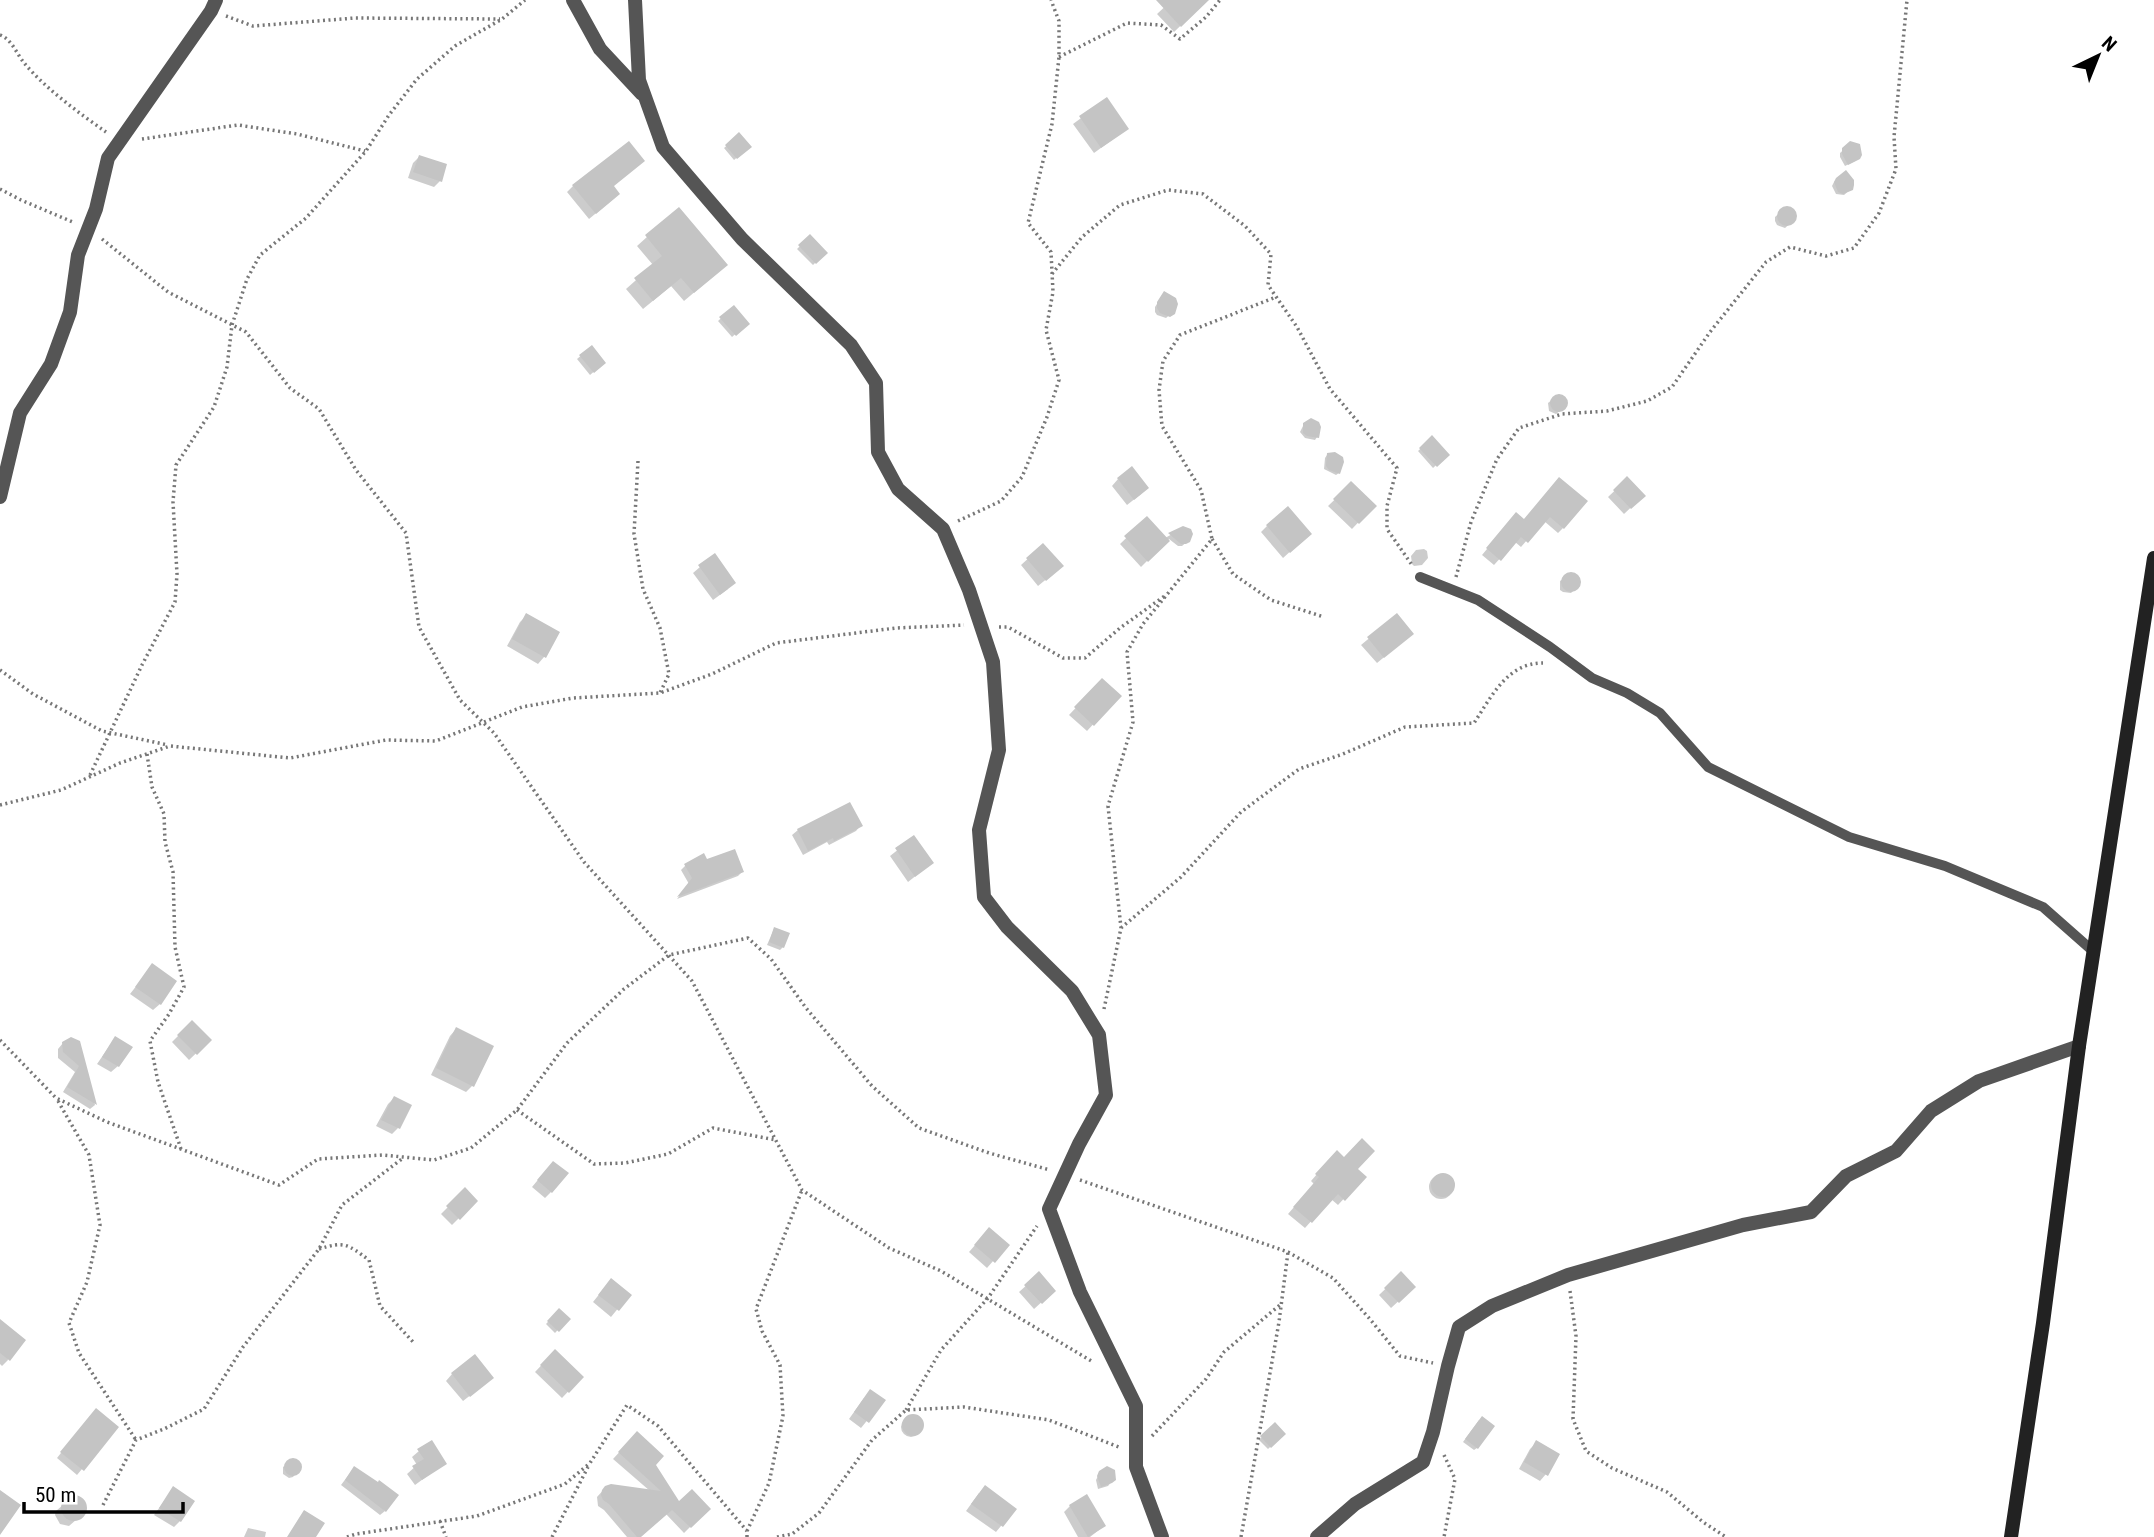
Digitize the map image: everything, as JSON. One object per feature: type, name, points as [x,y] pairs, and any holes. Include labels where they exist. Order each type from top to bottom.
[{"type":"main road","points":[[2011,1537],[2080,1046],[2154,558]]},
{"type":"street","points":[[573,0],[600,49],[645,97]]},
{"type":"street","points":[[635,0],[639,80],[663,147],[742,239],[852,345],[876,383],[878,452],[898,489],[943,528],[969,590],[993,662],[999,750],[979,830],[984,897],[1007,927],[1072,991],[1099,1035],[1106,1095],[1079,1144],[1049,1209],[1080,1292],[1136,1406],[1136,1467],[1162,1537]]},
{"type":"street","points":[[0,497],[20,413],[51,364],[70,312],[78,255],[96,209],[107,158],[214,5]]},
{"type":"street","points":[[1317,1537],[1355,1504],[1423,1462],[1459,1327],[1492,1306],[1568,1275],[1743,1225],[1811,1212],[1846,1177],[1896,1151],[1931,1111],[1979,1081],[2080,1046]]},
{"type":"lane","points":[[1420,577],[1478,600],[1592,678],[1627,693],[1660,713],[1708,767],[1849,837],[1945,866],[2043,907],[2094,952]]},
{"type":"path","points":[[89,777],[176,602],[173,502],[176,465],[214,407],[227,367],[232,325],[247,279],[260,256],[306,218],[366,151],[417,79],[455,46],[502,19],[525,0]]},
{"type":"path","points":[[943,528],[1001,501],[1022,477],[1059,380],[1046,330],[1053,292],[1052,252],[1028,223],[1052,124],[1059,57],[1059,20],[1051,0]]},
{"type":"path","points":[[1059,57],[1126,23],[1161,25],[1180,39],[1206,17],[1219,0]]},
{"type":"path","points":[[1453,590],[1471,522],[1497,459],[1519,428],[1562,414],[1607,411],[1647,401],[1672,387],[1710,332],[1766,262],[1790,247],[1826,256],[1854,248],[1879,213],[1896,169],[1894,137],[1907,0]]},
{"type":"path","points":[[214,5],[253,26],[355,18],[502,19]]},
{"type":"path","points":[[0,35],[5,37],[25,64],[78,113],[119,142],[238,125],[297,134],[366,151]]},
{"type":"path","points":[[0,189],[88,229],[168,292],[246,332],[290,388],[319,409],[356,470],[406,533],[419,627],[460,700],[494,733],[584,862],[692,981],[802,1190],[889,1248],[942,1271],[1124,1380]]},
{"type":"path","points":[[1052,274],[1082,237],[1120,205],[1168,190],[1203,194],[1245,226],[1271,254],[1268,285],[1297,327],[1330,389],[1397,468],[1388,506],[1387,529],[1420,577]]},
{"type":"path","points":[[1276,297],[1180,335],[1163,360],[1159,390],[1162,426],[1201,490],[1212,540],[1233,574],[1270,600],[1324,618]]},
{"type":"path","points":[[638,461],[634,534],[643,589],[660,628],[669,674],[660,693]]},
{"type":"path","points":[[1099,1035],[1121,928],[1108,806],[1133,722],[1127,652],[1143,624],[1212,540]]},
{"type":"path","points":[[0,670],[33,694],[102,731],[170,746],[290,758],[386,740],[436,741],[522,706],[560,700],[660,693],[712,674],[776,643],[896,628],[981,625],[1008,627],[1063,658],[1085,658],[1120,628],[1167,595]]},
{"type":"path","points":[[1121,928],[1181,877],[1241,812],[1299,769],[1343,754],[1405,727],[1474,723],[1503,680],[1529,663],[1572,663]]},
{"type":"path","points":[[0,805],[61,790],[170,746]]},
{"type":"path","points":[[147,754],[152,787],[164,814],[165,842],[173,872],[175,947],[184,987],[150,1041],[158,1082],[182,1150]]},
{"type":"path","points":[[56,1098],[107,1122],[279,1185],[318,1159],[383,1155],[434,1160],[471,1148],[517,1110],[566,1044],[624,989],[669,955],[748,938],[771,959],[806,1009],[872,1086],[919,1128],[989,1153],[1212,1223],[1289,1252],[1333,1278],[1400,1356],[1448,1366]]},
{"type":"path","points":[[0,1040],[56,1098],[89,1155],[100,1225],[87,1282],[69,1323],[79,1353],[136,1440]]},
{"type":"path","points":[[517,1110],[594,1164],[625,1163],[668,1154],[713,1128],[776,1140]]},
{"type":"path","points":[[103,1504],[136,1440],[204,1409],[243,1347],[319,1249],[342,1205],[405,1157]]},
{"type":"path","points":[[747,1537],[747,1531],[769,1483],[783,1416],[780,1365],[762,1331],[756,1309],[802,1190]]},
{"type":"path","points":[[777,1537],[792,1534],[819,1513],[872,1440],[906,1410],[942,1350],[988,1297],[1049,1209]]},
{"type":"path","points":[[319,1249],[339,1243],[351,1247],[369,1260],[380,1306],[414,1343]]},
{"type":"path","points":[[1241,1537],[1289,1252]]},
{"type":"path","points":[[1568,1275],[1576,1336],[1573,1419],[1587,1451],[1612,1468],[1667,1492],[1726,1537]]},
{"type":"path","points":[[906,1410],[964,1407],[1049,1420],[1136,1454],[1206,1379],[1224,1352],[1281,1304]]},
{"type":"path","points":[[552,1537],[590,1463],[627,1405],[657,1426],[747,1531]]},
{"type":"path","points":[[1433,1432],[1455,1479],[1444,1537]]},
{"type":"path","points":[[347,1537],[477,1516],[565,1484],[590,1463]]},
{"type":"path","points":[[440,1521],[446,1537]]},
{"type":"building","points":[[1156,0],[1209,0],[1181,27]]},
{"type":"building","points":[[1107,97],[1129,129],[1101,148],[1079,116]]},
{"type":"building","points":[[739,132],[752,147],[737,159],[725,145]]},
{"type":"building","points":[[629,141],[645,161],[614,186],[620,194],[596,214],[572,185]]},
{"type":"building","points":[[1850,141],[1860,144],[1862,155],[1848,165],[1842,148]]},
{"type":"building","points":[[419,155],[447,164],[442,182],[413,172]]},
{"type":"building","points":[[1846,170],[1854,180],[1854,185],[1853,190],[1843,194],[1838,192],[1834,182]]},
{"type":"building","points":[[1787,206],[1794,209],[1797,216],[1794,223],[1787,226],[1780,223],[1777,216],[1780,209]]},
{"type":"building","points":[[679,207],[728,265],[694,293],[681,278],[653,301],[634,278],[662,256],[645,235]]},
{"type":"building","points":[[810,234],[828,253],[816,264],[798,245]]},
{"type":"building","points":[[1164,291],[1176,298],[1178,304],[1175,314],[1170,317],[1160,313],[1157,308],[1157,302]]},
{"type":"building","points":[[734,305],[750,324],[736,336],[719,317]]},
{"type":"building","points":[[592,345],[606,363],[594,373],[579,355]]},
{"type":"building","points":[[1555,394],[1563,394],[1568,403],[1566,410],[1555,412],[1550,407],[1550,399]]},
{"type":"building","points":[[1311,418],[1319,422],[1321,427],[1319,438],[1303,433],[1303,423]]},
{"type":"building","points":[[1432,435],[1450,455],[1437,467],[1419,448]]},
{"type":"building","points":[[1335,452],[1343,457],[1340,474],[1326,466],[1327,453]]},
{"type":"building","points":[[1132,466],[1149,488],[1134,500],[1117,478]]},
{"type":"building","points":[[1627,476],[1646,496],[1631,509],[1613,490]]},
{"type":"building","points":[[1559,477],[1588,501],[1564,529],[1550,517],[1528,543],[1521,537],[1501,561],[1486,548],[1516,512],[1524,519]]},
{"type":"building","points":[[1351,481],[1377,506],[1359,524],[1333,499]]},
{"type":"building","points":[[1288,506],[1312,534],[1290,553],[1266,525]]},
{"type":"building","points":[[1147,516],[1170,541],[1148,562],[1124,536]]},
{"type":"building","points":[[1183,526],[1191,529],[1193,534],[1190,542],[1186,544],[1181,544],[1168,533]]},
{"type":"building","points":[[1043,543],[1064,566],[1046,581],[1026,558]]},
{"type":"building","points":[[715,553],[736,583],[720,595],[698,565]]},
{"type":"building","points":[[1571,572],[1578,575],[1581,582],[1578,589],[1571,592],[1564,589],[1561,582],[1564,575]]},
{"type":"building","points":[[526,613],[560,632],[546,658],[512,639]]},
{"type":"building","points":[[1397,613],[1414,634],[1384,658],[1367,637]]},
{"type":"building","points":[[1102,678],[1122,696],[1094,726],[1074,707]]},
{"type":"building","points":[[850,802],[863,826],[808,851],[797,829]]},
{"type":"building","points":[[914,835],[934,863],[915,877],[895,848]]},
{"type":"building","points":[[735,849],[744,872],[677,897],[692,878],[684,864],[704,853],[707,859]]},
{"type":"building","points":[[774,927],[790,933],[784,948],[769,942]]},
{"type":"building","points":[[152,963],[177,981],[161,1005],[135,987]]},
{"type":"building","points":[[192,1020],[212,1040],[197,1055],[177,1035]]},
{"type":"building","points":[[456,1027],[494,1046],[474,1087],[436,1068]]},
{"type":"building","points":[[115,1036],[133,1047],[119,1067],[102,1057]]},
{"type":"building","points":[[71,1037],[80,1041],[97,1105],[67,1087],[79,1066],[63,1052],[62,1042]]},
{"type":"building","points":[[394,1096],[412,1105],[400,1129],[381,1120]]},
{"type":"building","points":[[1362,1138],[1375,1151],[1358,1169],[1367,1177],[1345,1201],[1338,1194],[1312,1223],[1293,1207],[1319,1177],[1315,1174],[1337,1150],[1344,1157]]},
{"type":"building","points":[[553,1161],[569,1173],[552,1193],[537,1180]]},
{"type":"building","points":[[1443,1173],[1454,1180],[1455,1185],[1448,1196],[1443,1197],[1432,1190],[1431,1185],[1438,1174]]},
{"type":"building","points":[[465,1187],[478,1201],[460,1220],[446,1206]]},
{"type":"building","points":[[989,1227],[1010,1245],[995,1263],[974,1245]]},
{"type":"building","points":[[1039,1271],[1056,1291],[1042,1304],[1024,1285]]},
{"type":"building","points":[[1401,1271],[1416,1287],[1399,1303],[1384,1288]]},
{"type":"building","points":[[611,1278],[632,1295],[619,1311],[598,1295]]},
{"type":"building","points":[[559,1308],[571,1319],[559,1332],[547,1321]]},
{"type":"building","points":[[0,1319],[26,1340],[10,1361],[0,1353]]},
{"type":"building","points":[[555,1349],[584,1377],[569,1393],[540,1365]]},
{"type":"building","points":[[475,1354],[494,1378],[470,1397],[451,1373]]},
{"type":"building","points":[[870,1389],[886,1400],[869,1423],[854,1412]]},
{"type":"building","points":[[96,1408],[119,1427],[84,1471],[60,1452]]},
{"type":"building","points":[[913,1414],[923,1421],[924,1425],[917,1435],[913,1436],[903,1429],[902,1425],[909,1415]]},
{"type":"building","points":[[1482,1416],[1495,1426],[1478,1449],[1465,1439]]},
{"type":"building","points":[[1275,1422],[1286,1434],[1271,1448],[1260,1436]]},
{"type":"building","points":[[637,1431],[664,1456],[656,1465],[679,1501],[692,1489],[711,1509],[691,1528],[672,1510],[641,1537],[637,1537],[603,1500],[602,1490],[611,1484],[661,1491],[618,1452]]},
{"type":"building","points":[[432,1440],[447,1464],[422,1480],[412,1466],[424,1459],[417,1449]]},
{"type":"building","points":[[1536,1440],[1560,1454],[1548,1476],[1524,1462]]},
{"type":"building","points":[[289,1458],[297,1458],[302,1467],[300,1474],[289,1476],[284,1471],[284,1463]]},
{"type":"building","points":[[354,1466],[399,1495],[386,1512],[345,1480]]},
{"type":"building","points":[[1107,1466],[1115,1470],[1116,1480],[1101,1487],[1097,1476],[1099,1471]]},
{"type":"building","points":[[985,1485],[1017,1509],[1003,1527],[971,1504]]},
{"type":"building","points":[[173,1486],[195,1501],[181,1522],[159,1508]]},
{"type":"building","points":[[0,1490],[21,1505],[0,1535]]},
{"type":"building","points":[[1087,1494],[1106,1526],[1088,1537],[1069,1505]]},
{"type":"building","points":[[74,1495],[83,1499],[87,1508],[83,1517],[74,1521],[65,1517],[61,1508],[65,1499]]},
{"type":"building","points":[[304,1510],[325,1523],[316,1537],[287,1537]]}]
